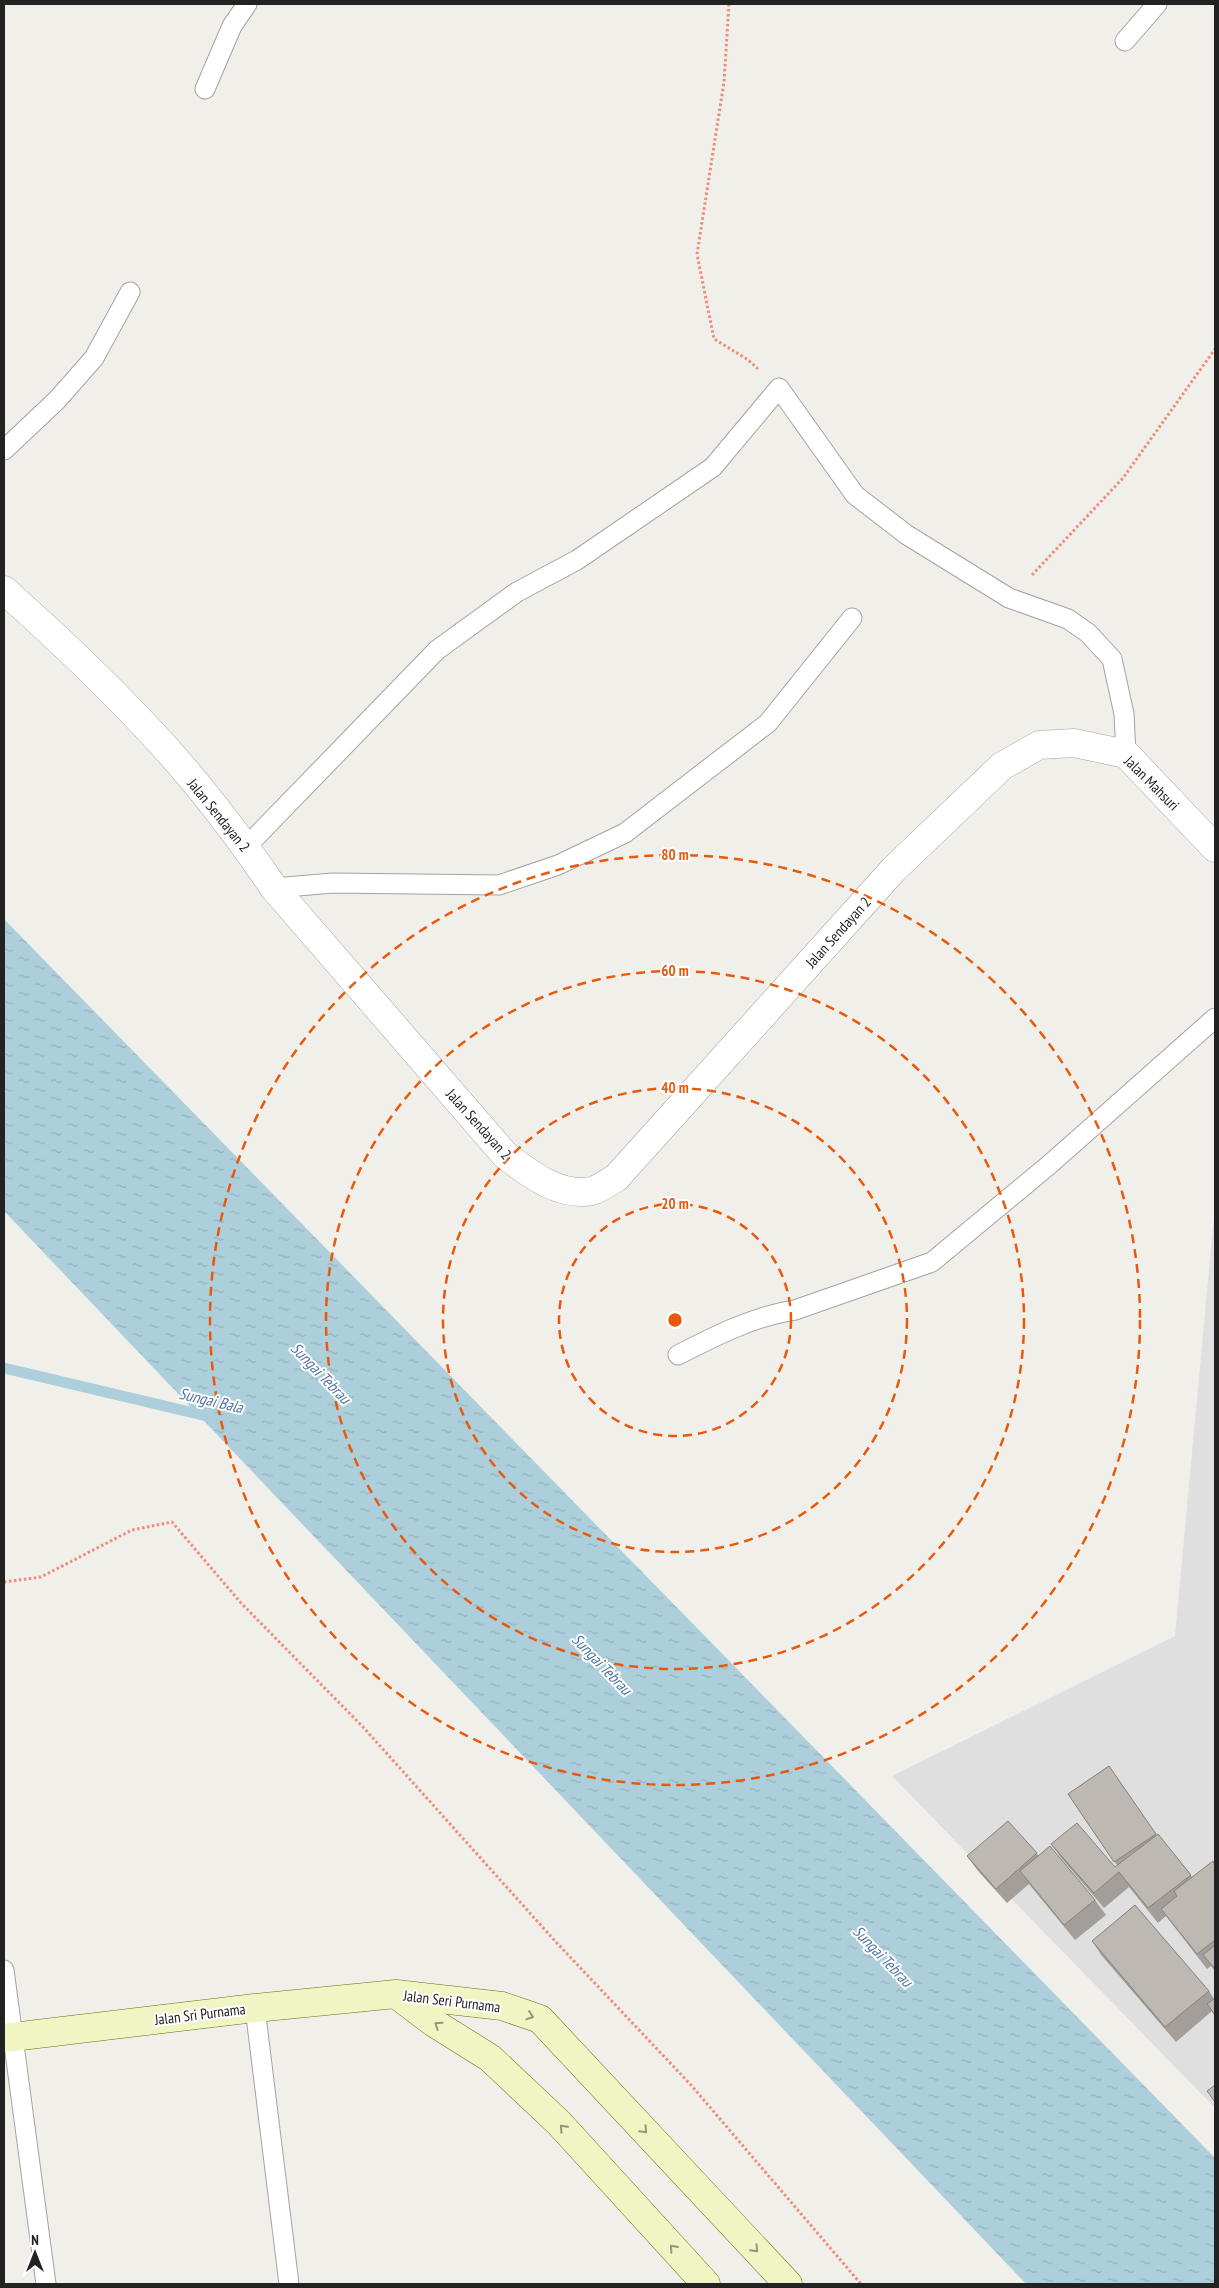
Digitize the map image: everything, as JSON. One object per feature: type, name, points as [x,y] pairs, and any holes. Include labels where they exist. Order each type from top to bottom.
[{"type":"street","name":"Jalan Sendayan 2","points":[[4,590],[74,653],[163,745],[246,847],[274,888],[506,1156],[534,1177],[564,1190],[592,1191],[616,1178],[894,869],[1002,766],[1039,745],[1074,744]]},
{"type":"street","name":"Jalan Mahsuri","points":[[1074,744],[1126,754],[1215,848]]},
{"type":"street","name":"Jalan Sri Purnama","points":[[9,2037],[255,2008],[396,1994]]},
{"type":"street","name":"Jalan Seri Purnama","points":[[396,1994],[434,2023],[490,2058],[559,2123],[706,2284]]},
{"type":"street","name":"Jalan Seri Purnama","points":[[396,1994],[502,2006],[540,2019],[788,2284]]},
{"type":"lane","points":[[205,89],[232,26],[247,4]]},
{"type":"lane","points":[[1125,41],[1157,4]]},
{"type":"lane","points":[[4,450],[57,400],[94,358],[130,292]]},
{"type":"lane","points":[[246,847],[437,650],[517,592],[577,560],[713,467],[779,388],[855,495],[906,535],[1009,598],[1068,619],[1088,633],[1112,659],[1124,714],[1126,754]]},
{"type":"lane","points":[[274,888],[333,883],[499,886],[558,865],[625,834],[768,723],[852,618]]},
{"type":"lane","points":[[678,1355],[711,1338],[772,1314],[795,1310],[932,1262],[1050,1165],[1215,1018]]},
{"type":"lane","points":[[4,1970],[9,2037],[46,2284]]},
{"type":"lane","points":[[255,2008],[289,2284]]},
{"type":"path","points":[[729,4],[724,82],[697,254],[714,339],[747,359],[779,388]]},
{"type":"path","points":[[1009,598],[1122,478],[1215,349]]},
{"type":"path","points":[[4,1582],[40,1577],[132,1530],[172,1522],[241,1603],[363,1727],[555,1941],[690,2085],[861,2284]]},
{"type":"shaded area","points":[[1215,1205],[1215,2108],[892,1776],[1175,1636]]},
{"type":"water","name":"Sungai Tebrau","points":[[4,919],[1215,2158],[1215,2284],[1026,2284],[4,1211]]},
{"type":"building","points":[[1109,1766],[1156,1834],[1114,1862],[1068,1794]]},
{"type":"building","points":[[1008,1821],[1037,1853],[996,1889],[967,1856]]},
{"type":"building","points":[[1077,1823],[1115,1867],[1158,1834],[1191,1875],[1148,1908],[1119,1872],[1094,1893],[1051,1844]]},
{"type":"building","points":[[1050,1846],[1095,1900],[1064,1925],[1020,1871]]},
{"type":"building","points":[[1213,1861],[1215,1865],[1215,1940],[1197,1954],[1161,1909],[1177,1896],[1174,1891]]},
{"type":"building","points":[[1135,1905],[1209,1991],[1165,2027],[1092,1941]]},
{"type":"building","points":[[1215,1945],[1215,1969],[1203,1955]]},
{"type":"building","points":[[1215,1998],[1215,2015],[1207,2004]]},
{"type":"building","points":[[1215,2085],[1215,2102],[1207,2091]]},
{"type":"waterway","name":"Sungai Bala","points":[[4,1368],[211,1417]]}]
